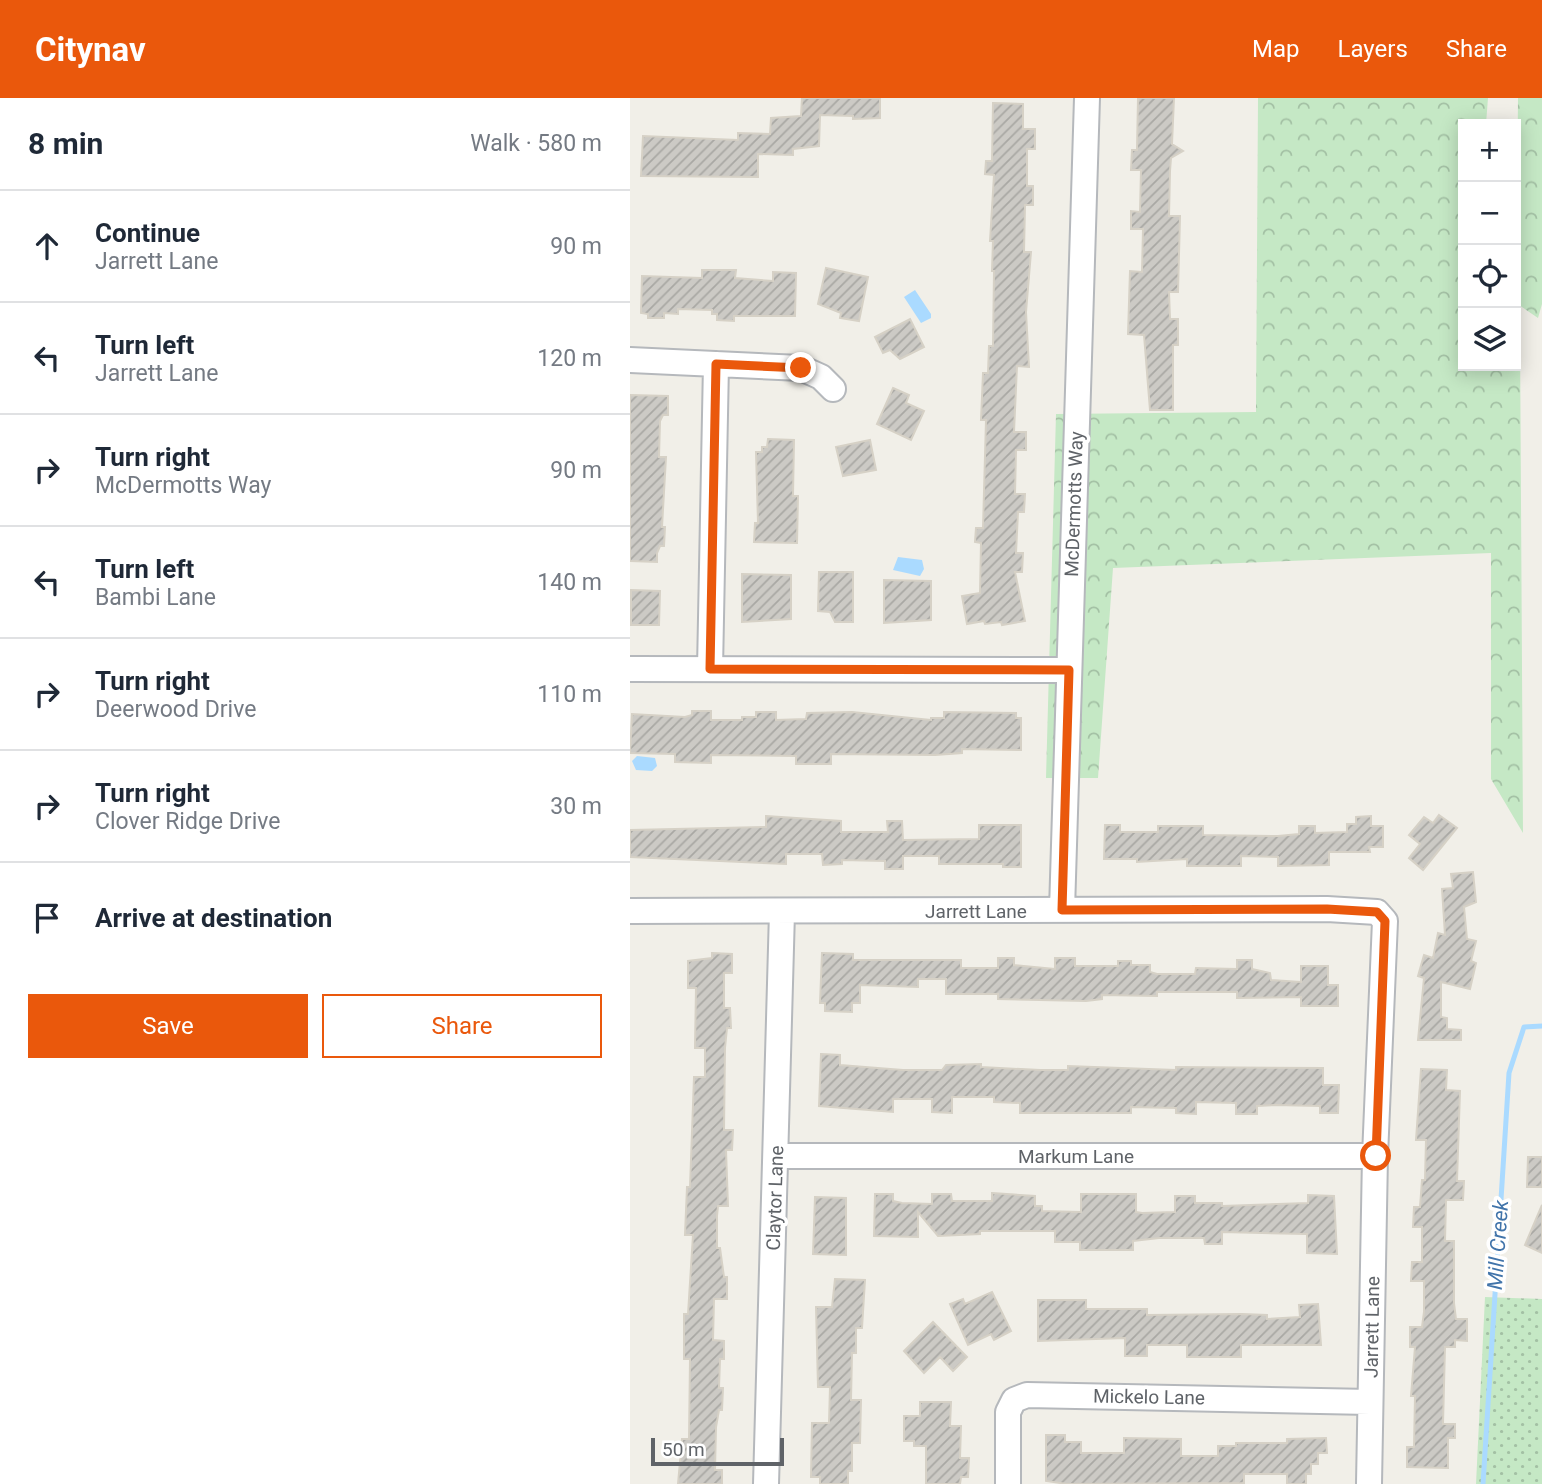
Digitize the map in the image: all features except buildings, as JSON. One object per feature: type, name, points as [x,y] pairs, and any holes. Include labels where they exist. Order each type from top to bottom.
[{"type":"street","name":"McDermotts Way","points":[[1062,910],[1087,98]]},
{"type":"street","points":[[630,360],[801,368],[821,377],[833,389]]},
{"type":"street","points":[[710,669],[716,364]]},
{"type":"street","points":[[630,669],[1069,670]]},
{"type":"street","name":"Jarrett Lane","points":[[630,911],[1327,909],[1377,912],[1385,921],[1368,1484]]},
{"type":"street","name":"Claytor Lane","points":[[766,1484],[782,912]]},
{"type":"street","name":"Markum Lane","points":[[776,1156],[1376,1156]]},
{"type":"street","name":"Mickelo Lane","points":[[1008,1484],[1008,1412],[1014,1400],[1027,1395],[1370,1402]]},
{"type":"green space","points":[[1258,98],[1488,98],[1486,119],[1458,119],[1458,371],[1520,371],[1523,833],[1491,779],[1491,553],[1113,568],[1098,778],[1046,778],[1056,414],[1256,412]]},
{"type":"green space","points":[[1518,98],[1542,98],[1542,304],[1538,318],[1521,306],[1521,119],[1518,119]]},
{"type":"green space","points":[[1485,1297],[1542,1299],[1542,1484],[1476,1484]]},
{"type":"water","points":[[915,290],[931,314],[931,318],[921,323],[904,297]]},
{"type":"water","points":[[898,557],[922,560],[924,569],[920,576],[893,570]]},
{"type":"water","points":[[637,756],[655,758],[657,766],[652,771],[636,770],[632,761]]},
{"type":"waterway","name":"Mill Creek","points":[[1483,1484],[1509,1073],[1524,1027],[1542,1026]]},
{"type":"route","points":[[801,368],[716,364],[710,669],[1069,670],[1062,910],[1327,909],[1377,912],[1385,921],[1376,1156]]}]
